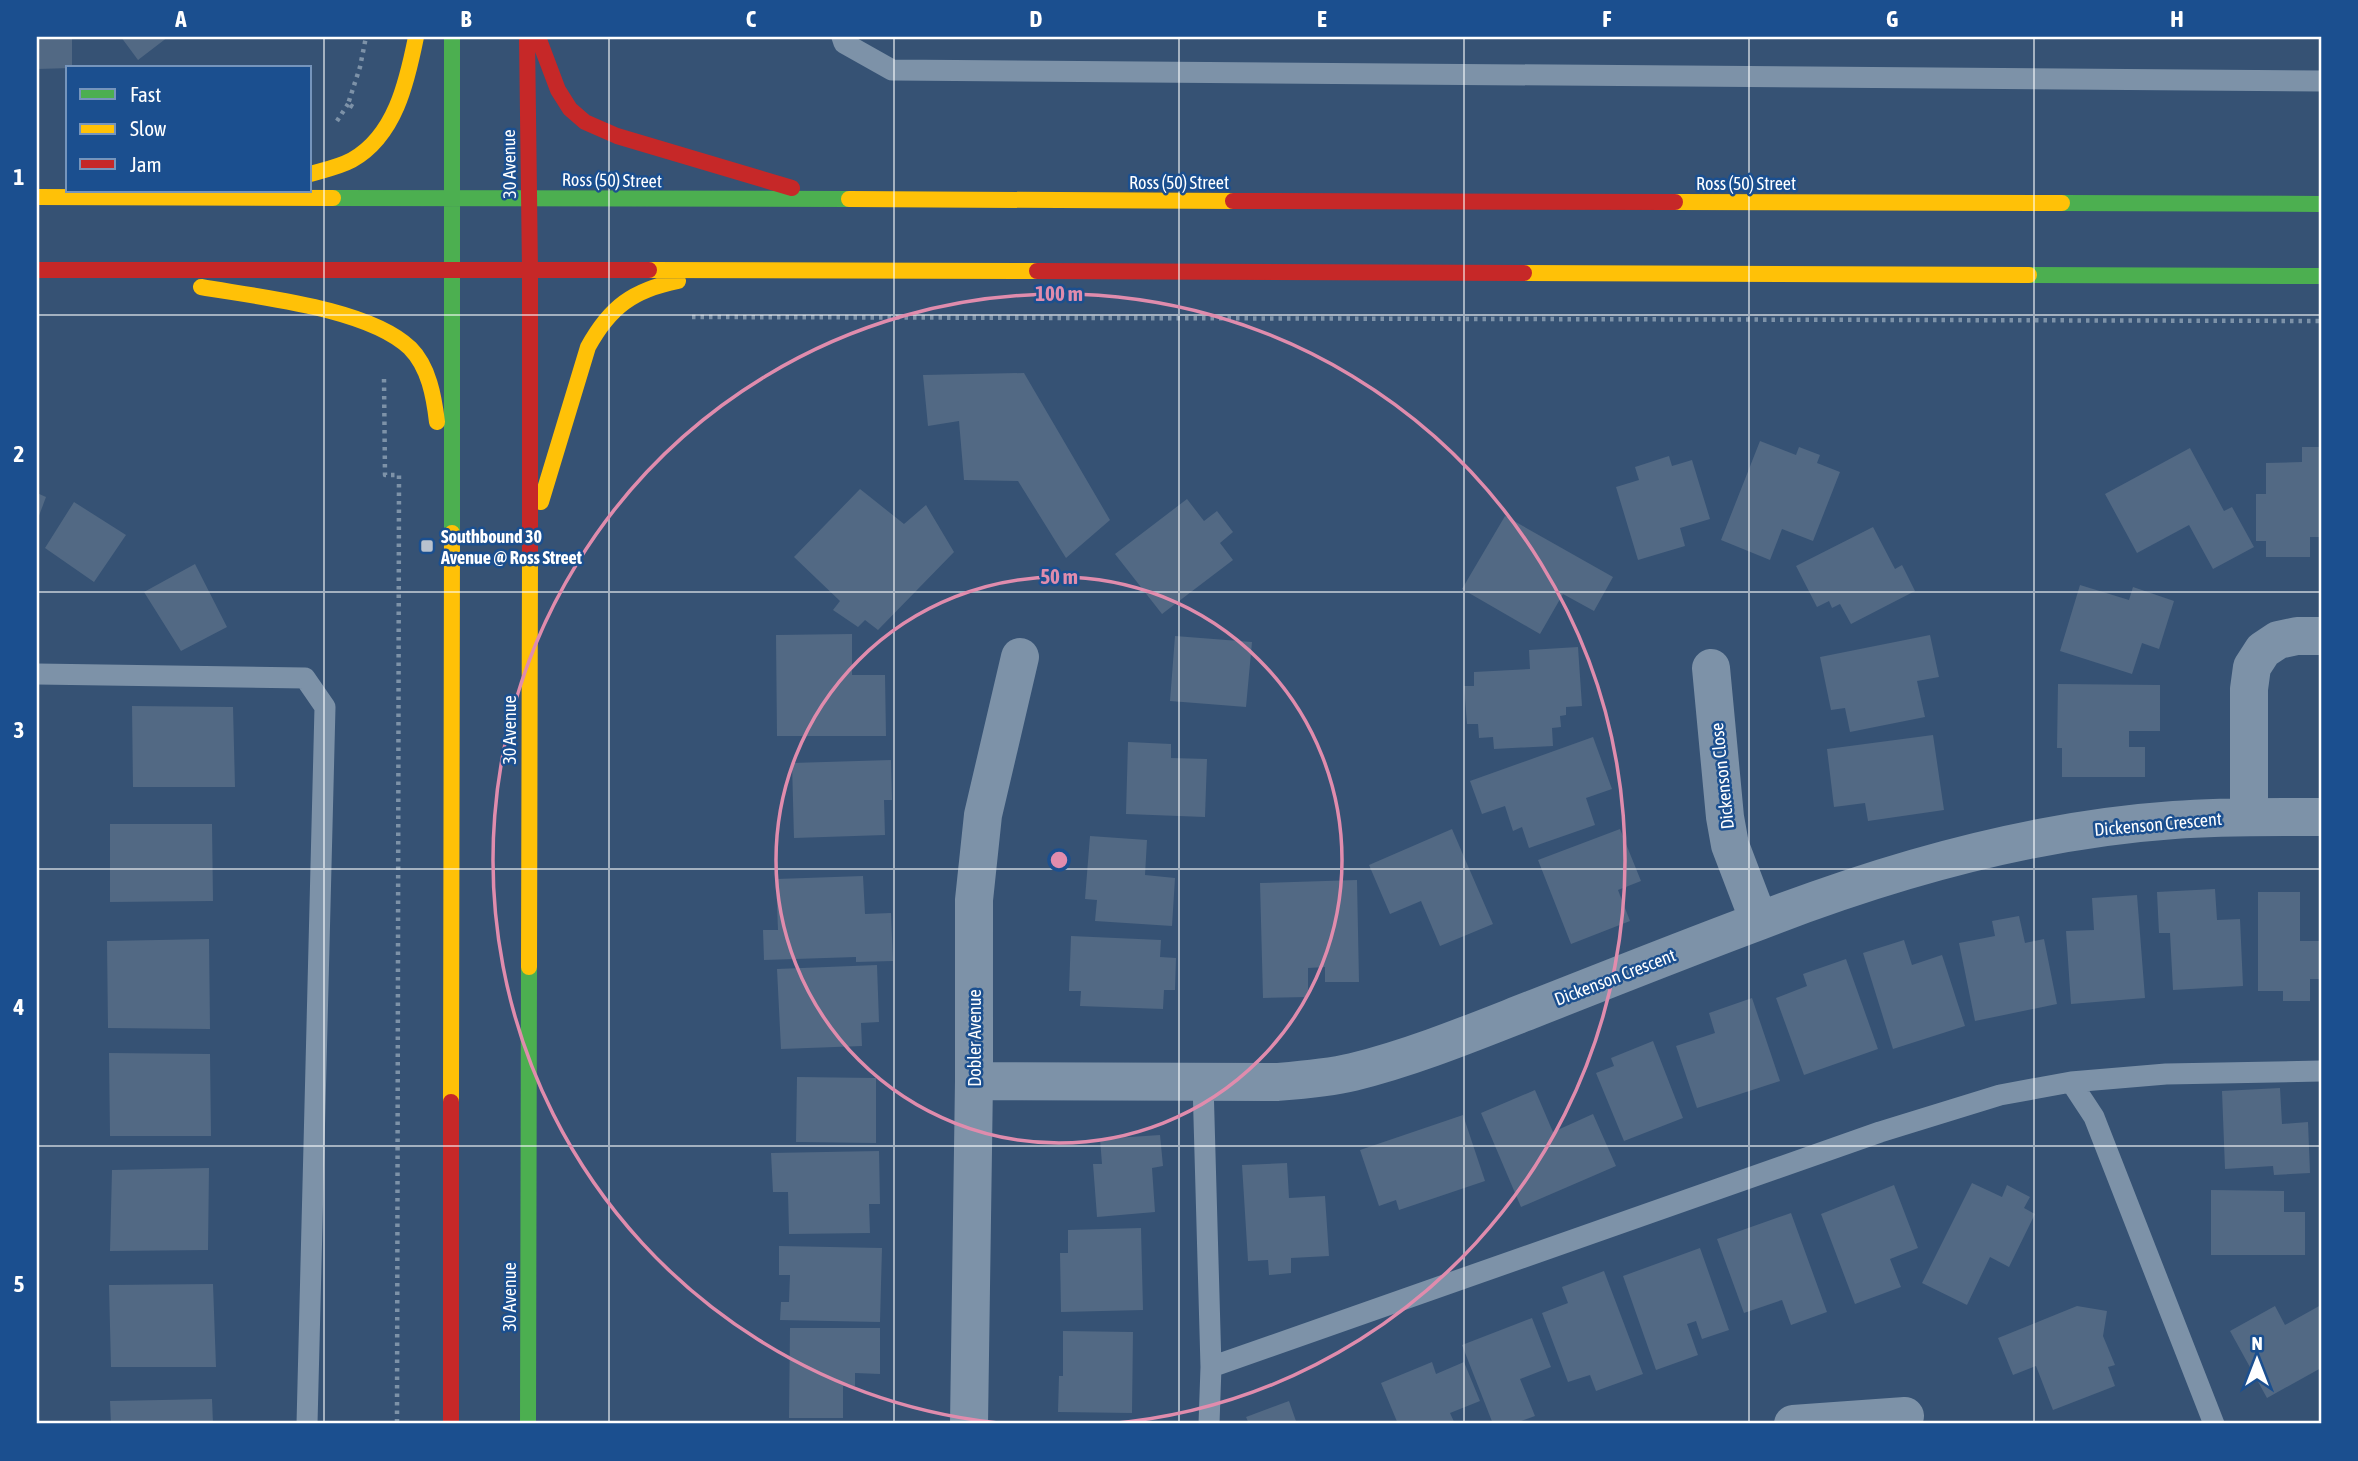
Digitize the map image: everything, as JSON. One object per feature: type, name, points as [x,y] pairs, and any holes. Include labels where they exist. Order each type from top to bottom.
[{"type":"main road","points":[[312,173],[338,166],[358,156],[385,129],[400,99],[416,37]]},
{"type":"main road","points":[[451,1424],[452,37]]},
{"type":"main road","name":"30 Avenue","points":[[527,37],[530,270],[528,1424]]},
{"type":"main road","points":[[538,37],[553,82],[565,103],[589,124],[608,133],[662,150],[838,201]]},
{"type":"main road","points":[[210,198],[235,192]]},
{"type":"main road","name":"Ross (50) Street","points":[[37,197],[2321,204]]},
{"type":"main road","points":[[37,270],[2321,276]]},
{"type":"main road","points":[[106,270],[298,305],[373,326],[398,338],[410,348],[422,365],[433,393],[450,520]]},
{"type":"main road","points":[[529,543],[588,348],[596,330],[620,303],[637,293],[667,283],[736,271]]},
{"type":"street","points":[[2249,817],[2249,689],[2252,667],[2263,650],[2278,640],[2297,636],[2321,636]]},
{"type":"street","name":"Dobler Avenue","points":[[969,1424],[974,900],[983,815],[1020,657]]},
{"type":"street","name":"Dickenson Close","points":[[1711,668],[1721,792],[1730,845],[1759,921]]},
{"type":"street","name":"Dickenson Crescent","points":[[974,1081],[1277,1082],[1316,1079],[1353,1072],[1468,1034],[1759,921],[1865,883],[1976,851],[2103,827],[2173,820],[2321,817]]},
{"type":"street","points":[[1793,1424],[1905,1416]]},
{"type":"lane","points":[[842,37],[844,43],[892,70],[2321,81]]},
{"type":"lane","points":[[37,674],[305,678],[326,707],[307,1424]]},
{"type":"lane","points":[[1210,1367],[1880,1132],[2000,1095],[2071,1082],[2166,1074],[2321,1071]]},
{"type":"lane","points":[[2071,1082],[2094,1117],[2214,1424]]},
{"type":"lane","points":[[1203,1083],[1209,1424]]},
{"type":"path","points":[[359,111],[348,104],[366,37]]},
{"type":"path","points":[[692,317],[2321,321]]},
{"type":"path","points":[[384,366],[385,475],[399,475],[397,1424]]},
{"type":"building","points":[[37,37],[72,37],[72,66],[37,69]]},
{"type":"building","points":[[121,37],[168,37],[138,60]]},
{"type":"building","points":[[1024,373],[1110,520],[1066,558],[1018,481],[964,480],[959,421],[928,426],[923,375]]},
{"type":"building","points":[[1760,441],[1796,455],[1799,447],[1820,455],[1817,463],[1840,472],[1813,541],[1782,529],[1770,560],[1721,540]]},
{"type":"building","points":[[2302,447],[2321,447],[2321,537],[2310,537],[2310,557],[2266,557],[2266,541],[2256,541],[2256,494],[2266,494],[2266,463],[2302,462]]},
{"type":"building","points":[[2190,448],[2224,511],[2232,507],[2254,547],[2213,569],[2189,525],[2137,553],[2105,494]]},
{"type":"building","points":[[1669,456],[1672,466],[1692,460],[1710,519],[1680,528],[1685,546],[1638,560],[1616,487],[1639,480],[1635,467]]},
{"type":"building","points":[[860,489],[904,524],[926,505],[954,552],[878,630],[865,620],[858,627],[833,610],[840,601],[794,557]]},
{"type":"building","points":[[37,493],[46,497],[37,521]]},
{"type":"building","points":[[1187,499],[1204,521],[1217,511],[1233,532],[1220,543],[1233,560],[1162,614],[1115,554]]},
{"type":"building","points":[[74,502],[126,535],[94,582],[45,548]]},
{"type":"building","points":[[1505,516],[1613,577],[1594,611],[1563,594],[1540,634],[1462,589]]},
{"type":"building","points":[[1873,527],[1895,569],[1902,565],[1915,591],[1851,624],[1840,604],[1832,608],[1829,601],[1817,607],[1796,566]]},
{"type":"building","points":[[195,564],[227,627],[181,651],[144,592]]},
{"type":"building","points":[[2080,585],[2129,600],[2133,587],[2174,601],[2159,649],[2142,643],[2132,674],[2060,651]]},
{"type":"building","points":[[852,634],[852,675],[885,675],[886,736],[777,736],[776,635]]},
{"type":"building","points":[[1930,635],[1939,677],[1917,681],[1925,717],[1850,732],[1845,708],[1831,710],[1820,657]]},
{"type":"building","points":[[1175,636],[1252,642],[1246,707],[1170,701]]},
{"type":"building","points":[[1578,647],[1582,706],[1566,707],[1566,715],[1560,716],[1561,727],[1552,728],[1553,746],[1494,749],[1493,737],[1479,738],[1478,724],[1467,724],[1464,686],[1474,686],[1474,672],[1530,669],[1529,650]]},
{"type":"building","points":[[2058,684],[2160,685],[2160,731],[2129,731],[2129,747],[2145,747],[2145,777],[2062,777],[2062,748],[2057,748]]},
{"type":"building","points":[[132,706],[233,707],[235,787],[133,787]]},
{"type":"building","points":[[1933,735],[1944,810],[1868,821],[1865,803],[1834,807],[1827,749]]},
{"type":"building","points":[[1593,737],[1612,789],[1586,798],[1595,825],[1529,848],[1522,827],[1513,831],[1505,806],[1482,814],[1470,781]]},
{"type":"building","points":[[1128,742],[1171,744],[1171,758],[1207,759],[1205,817],[1126,814]]},
{"type":"building","points":[[891,760],[892,800],[884,800],[885,835],[794,838],[792,763]]},
{"type":"building","points":[[110,824],[212,824],[213,901],[110,902]]},
{"type":"building","points":[[1452,829],[1493,924],[1440,946],[1421,901],[1390,914],[1369,865]]},
{"type":"building","points":[[1620,829],[1641,881],[1618,890],[1630,921],[1571,944],[1538,860]]},
{"type":"building","points":[[1090,836],[1147,840],[1145,875],[1175,878],[1172,926],[1095,921],[1097,900],[1085,899]]},
{"type":"building","points":[[863,876],[865,914],[891,913],[893,961],[856,962],[856,957],[764,960],[763,930],[778,930],[776,879]]},
{"type":"building","points":[[1357,880],[1359,982],[1325,982],[1325,967],[1308,968],[1308,997],[1263,998],[1260,883]]},
{"type":"building","points":[[2215,889],[2217,920],[2240,919],[2243,986],[2173,990],[2170,933],[2159,933],[2157,892]]},
{"type":"building","points":[[2258,892],[2300,892],[2300,941],[2321,941],[2321,979],[2310,979],[2310,1001],[2283,1001],[2283,991],[2258,991]]},
{"type":"building","points":[[2137,895],[2145,998],[2071,1004],[2066,931],[2094,930],[2092,898]]},
{"type":"building","points":[[2019,916],[2025,943],[2044,939],[2057,1004],[1975,1021],[1959,943],[1995,936],[1992,921]]},
{"type":"building","points":[[1071,936],[1161,940],[1160,957],[1176,958],[1175,990],[1164,990],[1163,1009],[1080,1006],[1081,991],[1069,991]]},
{"type":"building","points":[[209,939],[210,1029],[108,1028],[107,941]]},
{"type":"building","points":[[1904,940],[1912,965],[1942,955],[1965,1026],[1893,1049],[1863,953]]},
{"type":"building","points":[[1846,959],[1878,1049],[1804,1075],[1776,998],[1807,986],[1803,974]]},
{"type":"building","points":[[877,965],[879,1022],[861,1023],[862,1046],[781,1049],[777,969]]},
{"type":"building","points":[[1752,998],[1780,1081],[1697,1108],[1676,1046],[1715,1033],[1709,1013]]},
{"type":"building","points":[[1653,1041],[1683,1118],[1624,1141],[1596,1073],[1614,1066],[1611,1058]]},
{"type":"building","points":[[109,1053],[210,1054],[211,1136],[110,1136]]},
{"type":"building","points":[[797,1077],[876,1078],[876,1143],[796,1142]]},
{"type":"building","points":[[2280,1088],[2282,1124],[2308,1122],[2310,1173],[2274,1175],[2273,1166],[2225,1169],[2222,1091]]},
{"type":"building","points":[[1535,1090],[1553,1132],[1593,1114],[1616,1166],[1521,1207],[1481,1113]]},
{"type":"building","points":[[1463,1115],[1485,1181],[1399,1210],[1396,1200],[1379,1206],[1360,1150]]},
{"type":"building","points":[[1160,1135],[1163,1166],[1152,1168],[1155,1212],[1097,1217],[1093,1164],[1102,1164],[1100,1139]]},
{"type":"building","points":[[879,1151],[880,1204],[869,1204],[870,1233],[789,1234],[788,1192],[773,1192],[771,1153]]},
{"type":"building","points":[[1287,1163],[1289,1198],[1325,1196],[1329,1256],[1291,1258],[1291,1273],[1269,1275],[1268,1260],[1248,1261],[1242,1165]]},
{"type":"building","points":[[209,1168],[208,1250],[110,1251],[112,1170]]},
{"type":"building","points":[[1972,1183],[2002,1197],[2007,1185],[2030,1197],[2024,1208],[2035,1214],[2009,1267],[1990,1257],[1967,1305],[1922,1283]]},
{"type":"building","points":[[1894,1185],[1918,1248],[1890,1259],[1901,1287],[1855,1304],[1821,1214]]},
{"type":"building","points":[[2211,1190],[2284,1191],[2284,1212],[2305,1212],[2305,1255],[2211,1255]]},
{"type":"building","points":[[1791,1213],[1827,1312],[1791,1325],[1782,1300],[1744,1313],[1717,1239]]},
{"type":"building","points":[[1141,1228],[1143,1310],[1061,1312],[1060,1253],[1068,1253],[1068,1230]]},
{"type":"building","points":[[779,1246],[882,1248],[880,1322],[780,1320],[781,1302],[789,1302],[790,1275],[779,1275]]},
{"type":"building","points":[[1700,1248],[1729,1330],[1702,1339],[1696,1321],[1687,1324],[1698,1355],[1656,1370],[1623,1276]]},
{"type":"building","points":[[1604,1271],[1643,1374],[1596,1391],[1590,1375],[1568,1382],[1542,1313],[1568,1303],[1562,1287]]},
{"type":"building","points":[[213,1284],[216,1367],[111,1367],[109,1285]]},
{"type":"building","points":[[2321,1305],[2321,1368],[2267,1398],[2230,1331],[2275,1306],[2285,1325]]},
{"type":"building","points":[[2077,1306],[2107,1311],[2103,1336],[2115,1365],[2108,1367],[2115,1386],[2053,1410],[2036,1366],[2013,1375],[1998,1338]]},
{"type":"building","points":[[1532,1318],[1551,1367],[1520,1379],[1535,1416],[1513,1424],[1493,1424],[1462,1345]]},
{"type":"building","points":[[790,1328],[880,1328],[880,1374],[855,1373],[855,1386],[843,1386],[843,1418],[789,1418]]},
{"type":"building","points":[[1063,1331],[1133,1332],[1132,1413],[1058,1412],[1059,1376],[1063,1376]]},
{"type":"building","points":[[1432,1362],[1436,1374],[1464,1362],[1480,1401],[1450,1413],[1455,1424],[1398,1424],[1381,1383]]},
{"type":"building","points":[[212,1399],[213,1424],[111,1424],[110,1401]]},
{"type":"building","points":[[1289,1401],[1297,1424],[1249,1424],[1246,1417]]},
{"type":"traffic: fast","points":[[452,37],[452,533]]},
{"type":"traffic: fast","points":[[333,198],[849,199]]},
{"type":"traffic: fast","points":[[2062,203],[2321,204]]},
{"type":"traffic: fast","points":[[2029,275],[2321,276]]},
{"type":"traffic: fast","points":[[528,1424],[529,967]]},
{"type":"traffic: slow","points":[[312,173],[352,160],[367,150],[379,137],[397,106],[416,37]]},
{"type":"traffic: slow","points":[[37,197],[333,198]]},
{"type":"traffic: slow","points":[[849,199],[1233,201]]},
{"type":"traffic: slow","points":[[1675,202],[2062,203]]},
{"type":"traffic: slow","points":[[649,270],[1037,271]]},
{"type":"traffic: slow","points":[[1524,273],[2029,275]]},
{"type":"traffic: slow","points":[[541,502],[588,347],[596,333],[624,302],[648,289],[678,281]]},
{"type":"traffic: slow","points":[[201,287],[311,306],[368,323],[391,334],[410,348],[422,364],[432,393],[437,422]]},
{"type":"traffic: slow","points":[[451,1102],[452,533]]},
{"type":"traffic: slow","points":[[529,967],[530,551]]},
{"type":"traffic: jam","points":[[527,37],[530,551]]},
{"type":"traffic: jam","points":[[538,37],[558,90],[570,109],[585,122],[617,136],[792,188]]},
{"type":"traffic: jam","points":[[1233,201],[1675,202]]},
{"type":"traffic: jam","points":[[37,270],[649,270]]},
{"type":"traffic: jam","points":[[1037,271],[1524,273]]},
{"type":"traffic: jam","points":[[451,1102],[451,1424]]},
{"type":"place","name":"Southbound 30 Avenue @ Ross Street","points":[[427,546]]}]
